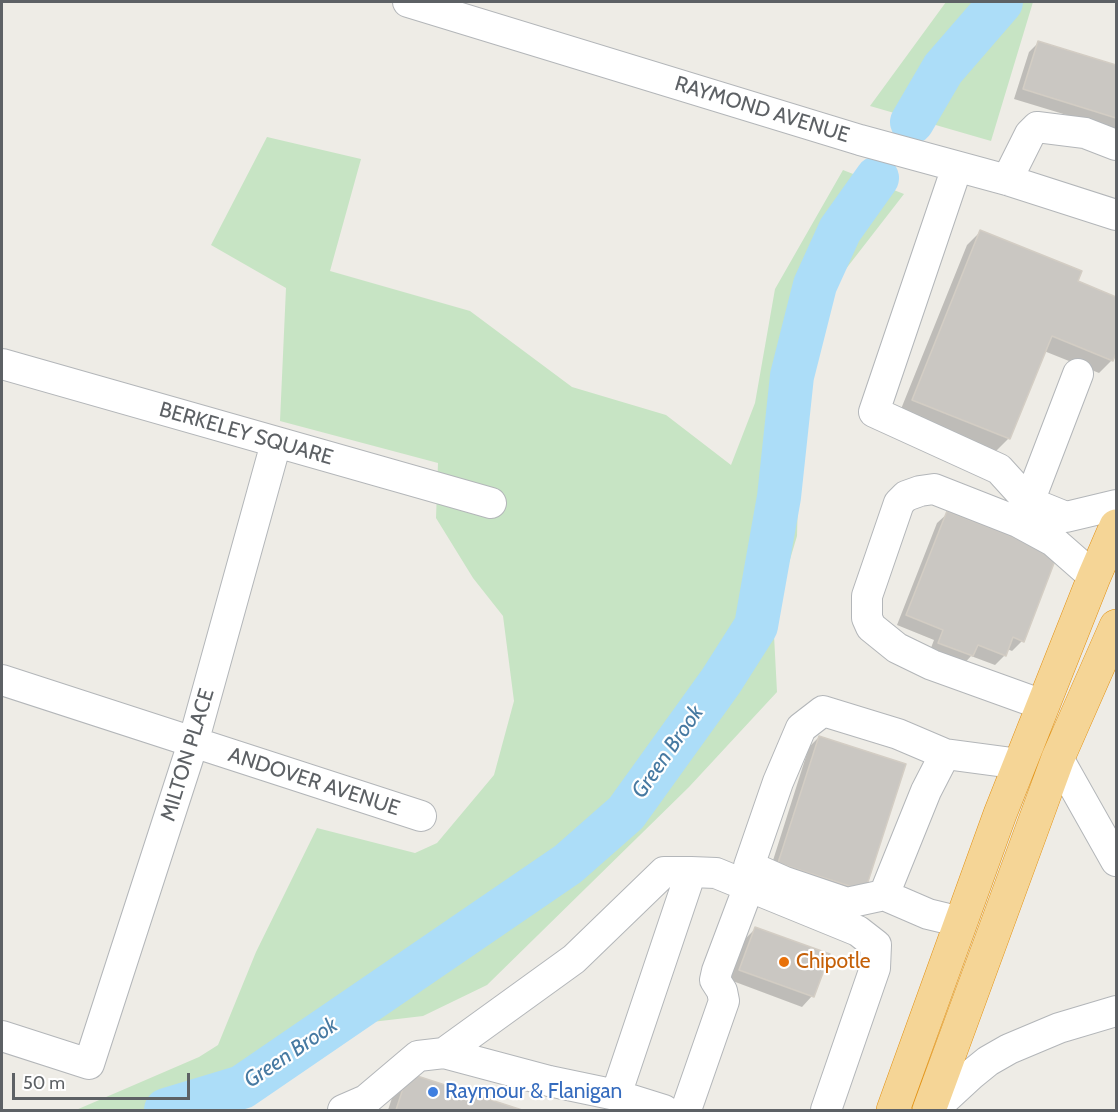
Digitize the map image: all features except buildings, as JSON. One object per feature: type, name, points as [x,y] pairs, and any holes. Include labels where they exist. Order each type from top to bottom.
[{"type":"highway","points":[[893,1110],[1020,764],[1116,526]]},
{"type":"highway","points":[[931,1110],[1058,758],[1116,626]]},
{"type":"street","name":"RAYMOND AVENUE","points":[[414,2],[860,140],[1007,180],[1116,215]]},
{"type":"street","points":[[1007,180],[1030,134],[1037,127],[1085,133],[1116,145]]},
{"type":"street","points":[[957,167],[874,412],[999,469],[1029,502],[1066,517],[1116,505]]},
{"type":"street","name":"BERKELEY SQUARE","points":[[2,364],[491,504]]},
{"type":"street","points":[[1029,502],[1078,374]]},
{"type":"street","name":"MILTON PLACE","points":[[2,1036],[89,1064],[193,743],[276,443]]},
{"type":"street","points":[[1043,705],[932,665],[897,648],[871,627],[867,618],[867,596],[899,503],[906,496],[934,489],[1018,522],[1053,541],[1094,577]]},
{"type":"street","name":"ANDOVER AVENUE","points":[[2,680],[421,816]]},
{"type":"street","points":[[961,922],[928,914],[884,896],[848,903],[785,882],[749,866],[778,782],[801,728],[823,711],[898,734],[945,754],[1020,764]]},
{"type":"street","points":[[884,896],[926,791],[945,754]]},
{"type":"street","points":[[1058,758],[1116,861]]},
{"type":"street","points":[[444,1053],[574,959],[664,872],[716,873],[858,931],[876,945],[875,968],[826,1110]]},
{"type":"street","points":[[616,1095],[691,873]]},
{"type":"street","points":[[686,1110],[724,1001],[722,991],[715,980],[717,972],[749,886]]},
{"type":"street","points":[[931,1110],[988,1061],[1010,1049],[1059,1028],[1116,1011]]},
{"type":"street","points":[[343,1110],[366,1100],[418,1056],[444,1053],[549,1081],[616,1095],[664,1110]]},
{"type":"green space","points":[[946,2],[1033,2],[991,141],[870,106]]},
{"type":"green space","points":[[267,137],[361,159],[330,271],[470,311],[572,387],[666,415],[731,465],[755,403],[775,289],[843,170],[904,194],[828,292],[800,417],[797,536],[773,616],[777,692],[689,787],[487,985],[423,1016],[355,1024],[243,1110],[76,1110],[199,1057],[218,1045],[256,952],[317,828],[415,853],[437,843],[494,775],[514,701],[503,616],[473,578],[436,518],[438,463],[280,421],[286,288],[211,245]]},
{"type":"waterway","name":"Green Brook","points":[[912,122],[943,69],[1001,2]]},
{"type":"waterway","name":"Green Brook","points":[[166,1110],[242,1087],[568,864],[626,813],[721,681],[756,626],[779,497],[792,376],[815,285],[840,230],[877,178]]},
{"type":"place","name":"Chipotle","points":[[784,962]]},
{"type":"place","name":"Raymour & Flanigan","points":[[433,1092]]}]
